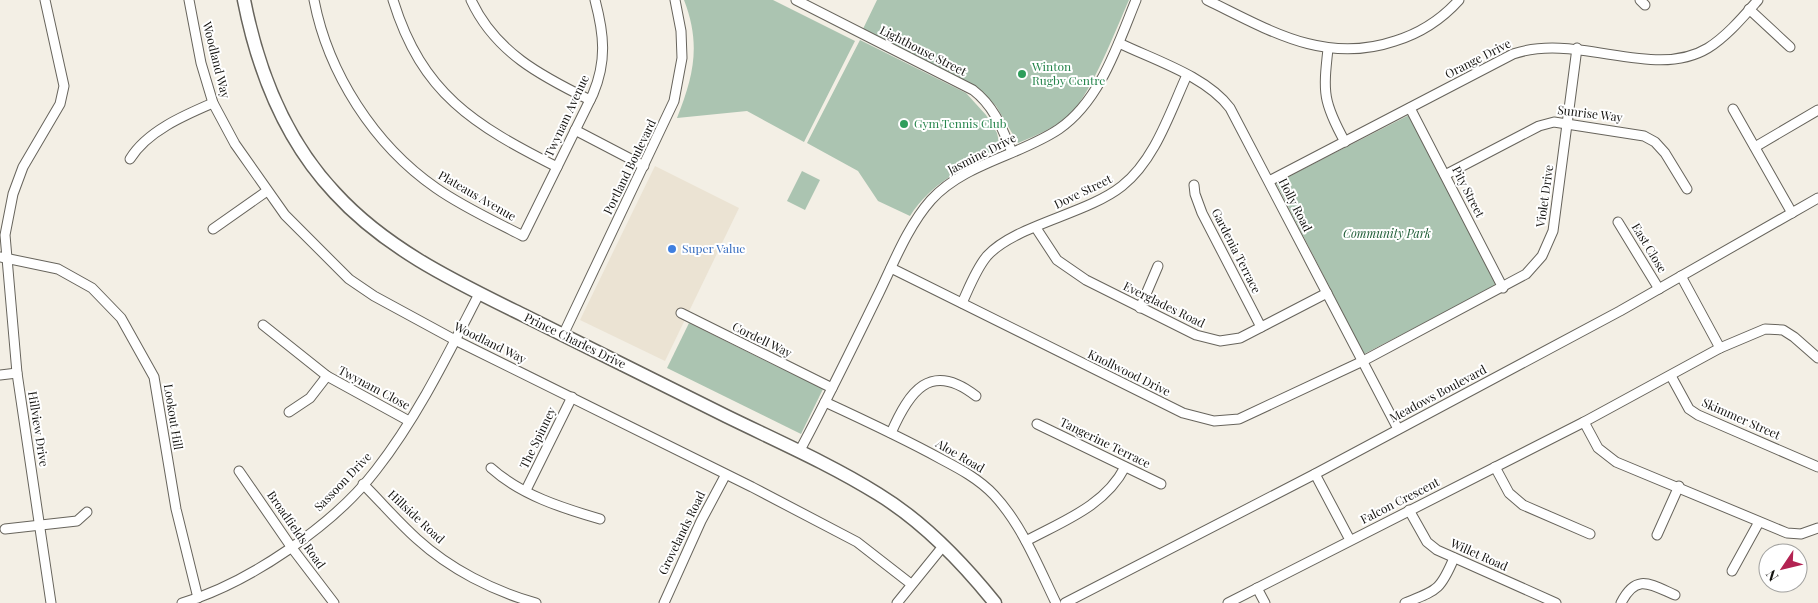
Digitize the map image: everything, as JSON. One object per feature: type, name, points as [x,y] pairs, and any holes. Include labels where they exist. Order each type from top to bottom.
[{"type":"highway","name":"Prince Charles Drive","points":[[244,0],[260,66],[276,107],[305,156],[333,192],[362,221],[405,253],[479,294],[799,452],[879,495],[944,545],[996,603]]},
{"type":"street","name":"Hillview Drive","points":[[45,0],[64,86],[60,104],[23,167],[13,194],[3,257],[17,373],[50,603]]},
{"type":"street","name":"Woodland Way","points":[[189,0],[201,63],[214,103],[235,144],[284,215],[349,279],[374,296],[455,340],[572,397],[725,476],[752,487],[857,542],[910,584]]},
{"type":"street","name":"Plateaus Avenue","points":[[314,0],[326,44],[342,79],[360,110],[382,138],[408,165],[436,188],[522,236]]},
{"type":"street","points":[[393,0],[417,55],[445,96],[487,130],[557,167]]},
{"type":"street","points":[[471,0],[492,34],[512,56],[538,74],[590,100]]},
{"type":"street","name":"Twynam Avenue","points":[[522,236],[590,100],[601,73],[604,53],[602,28],[595,0]]},
{"type":"street","name":"Portland Boulevard","points":[[563,335],[670,112],[680,81],[681,38],[675,0]]},
{"type":"street","name":"Lighthouse Street","points":[[796,0],[973,90],[987,102],[995,113],[1012,152]]},
{"type":"street","name":"Jasmine Drive","points":[[799,452],[916,220],[938,194],[961,176],[1053,132],[1073,118],[1090,96],[1119,43],[1136,0]]},
{"type":"street","points":[[1207,0],[1285,37],[1328,49],[1365,48],[1404,38],[1432,24],[1459,0]]},
{"type":"street","name":"Orange Drive","points":[[1269,182],[1513,54],[1542,47],[1577,48],[1652,60],[1683,58],[1698,53],[1714,44],[1758,0]]},
{"type":"street","points":[[1750,9],[1790,47]]},
{"type":"street","name":"Holly Road","points":[[1119,43],[1210,87],[1226,102],[1398,429]]},
{"type":"street","name":"Violet Drive","points":[[1362,361],[1503,288],[1531,270],[1542,256],[1554,222],[1577,48]]},
{"type":"street","points":[[1328,49],[1325,95],[1329,110],[1345,142]]},
{"type":"street","name":"Dove Street","points":[[962,303],[979,270],[990,254],[1008,241],[1105,197],[1134,176],[1155,144],[1188,75]]},
{"type":"street","points":[[130,159],[135,151],[158,132],[183,116],[214,103]]},
{"type":"street","name":"Pity Street","points":[[1410,108],[1503,288]]},
{"type":"street","points":[[1733,109],[1792,213]]},
{"type":"street","points":[[1755,147],[1818,110]]},
{"type":"street","name":"Sunrise Way","points":[[1445,175],[1544,124],[1554,122],[1617,130],[1649,138],[1665,152],[1688,189]]},
{"type":"street","points":[[575,130],[644,166]]},
{"type":"street","name":"Gardenia Terrace","points":[[1194,185],[1195,194],[1202,213],[1261,327]]},
{"type":"street","points":[[213,229],[267,191]]},
{"type":"street","name":"Meadows Boulevard","points":[[1065,603],[1315,474],[1659,289],[1818,198]]},
{"type":"street","name":"East Close","points":[[1618,222],[1659,289]]},
{"type":"street","name":"Everglades Road","points":[[1036,228],[1052,254],[1068,269],[1190,333],[1216,341],[1234,340],[1327,293]]},
{"type":"street","name":"Lookout Hill","points":[[3,257],[58,269],[92,288],[121,318],[154,377],[176,510],[198,598]]},
{"type":"street","points":[[1140,308],[1158,266]]},
{"type":"street","name":"Knollwood Drive","points":[[891,268],[1174,409],[1207,420],[1226,421],[1246,417],[1362,361]]},
{"type":"street","points":[[1681,276],[1720,348]]},
{"type":"street","name":"Sassoon Drive","points":[[182,603],[248,576],[292,548],[341,506],[376,471],[423,400],[479,294]]},
{"type":"street","name":"Cordell Way","points":[[681,313],[832,388]]},
{"type":"street","name":"Twynam Close","points":[[264,325],[327,376],[409,421]]},
{"type":"street","name":"Falcon Crescent","points":[[1228,603],[1584,422],[1720,348],[1765,329],[1776,328],[1794,337],[1818,358]]},
{"type":"street","points":[[0,375],[17,373]]},
{"type":"street","name":"Twynam Close","points":[[289,412],[310,398],[327,376]]},
{"type":"street","name":"Skimmer Street","points":[[1671,376],[1689,409],[1698,415],[1818,467]]},
{"type":"street","points":[[891,433],[905,403],[913,392],[926,384],[943,382],[956,384],[976,396]]},
{"type":"street","name":"The Spinney","points":[[526,490],[572,397]]},
{"type":"street","name":"Aloe Road","points":[[825,402],[891,433],[968,473],[983,484],[1006,510],[1026,541],[1056,603]]},
{"type":"street","points":[[1584,422],[1598,448],[1616,462],[1679,486],[1787,533],[1801,534],[1818,528]]},
{"type":"street","name":"Tangerine Terrace","points":[[1037,424],[1161,484]]},
{"type":"street","points":[[1026,541],[1096,503],[1116,483],[1125,467]]},
{"type":"street","points":[[1495,467],[1509,493],[1523,505],[1590,534]]},
{"type":"street","points":[[491,468],[505,480],[565,509],[600,519]]},
{"type":"street","name":"Broadfields Road","points":[[239,471],[292,548],[334,603]]},
{"type":"street","points":[[1315,474],[1350,540]]},
{"type":"street","name":"Grovelands Road","points":[[664,603],[701,521],[725,476]]},
{"type":"street","name":"Hillside Road","points":[[363,484],[417,539],[448,563],[488,585],[536,603]]},
{"type":"street","points":[[1657,535],[1679,486]]},
{"type":"street","name":"Willet Road","points":[[1409,510],[1427,542],[1454,558],[1556,603]]},
{"type":"street","points":[[5,529],[77,521],[87,512]]},
{"type":"street","points":[[1732,571],[1759,522]]},
{"type":"street","points":[[897,603],[910,584],[944,545]]},
{"type":"street","points":[[1405,603],[1438,588],[1443,582],[1454,558]]},
{"type":"street","points":[[1621,603],[1630,588],[1636,583],[1647,584],[1675,595]]},
{"type":"street","points":[[1257,588],[1265,603]]},
{"type":"shaded area","points":[[655,166],[739,208],[665,361],[580,320]]},
{"type":"green space","points":[[684,0],[773,0],[855,41],[804,142],[747,111],[677,118],[688,88],[694,45]]},
{"type":"green space","name":"Winton Rugby Centre","points":[[877,0],[1129,0],[1095,76],[1079,103],[1071,113],[1059,122],[1018,143],[996,106],[984,94],[862,31]]},
{"type":"green space","name":"Gym Tennis Club","points":[[860,40],[966,93],[986,115],[997,133],[999,142],[995,149],[948,178],[918,204],[910,216],[878,201],[858,171],[807,143]]},
{"type":"green space","name":"Community Park","points":[[1409,115],[1497,285],[1364,354],[1276,183]]},
{"type":"green space","points":[[802,171],[820,180],[805,210],[787,201]]},
{"type":"green space","points":[[689,323],[823,389],[801,434],[667,368]]},
{"type":"place","name":"Winton Rugby Centre","points":[[1022,74]]},
{"type":"place","name":"Gym Tennis Club","points":[[904,124]]},
{"type":"place","name":"Super Value","points":[[672,249]]}]
